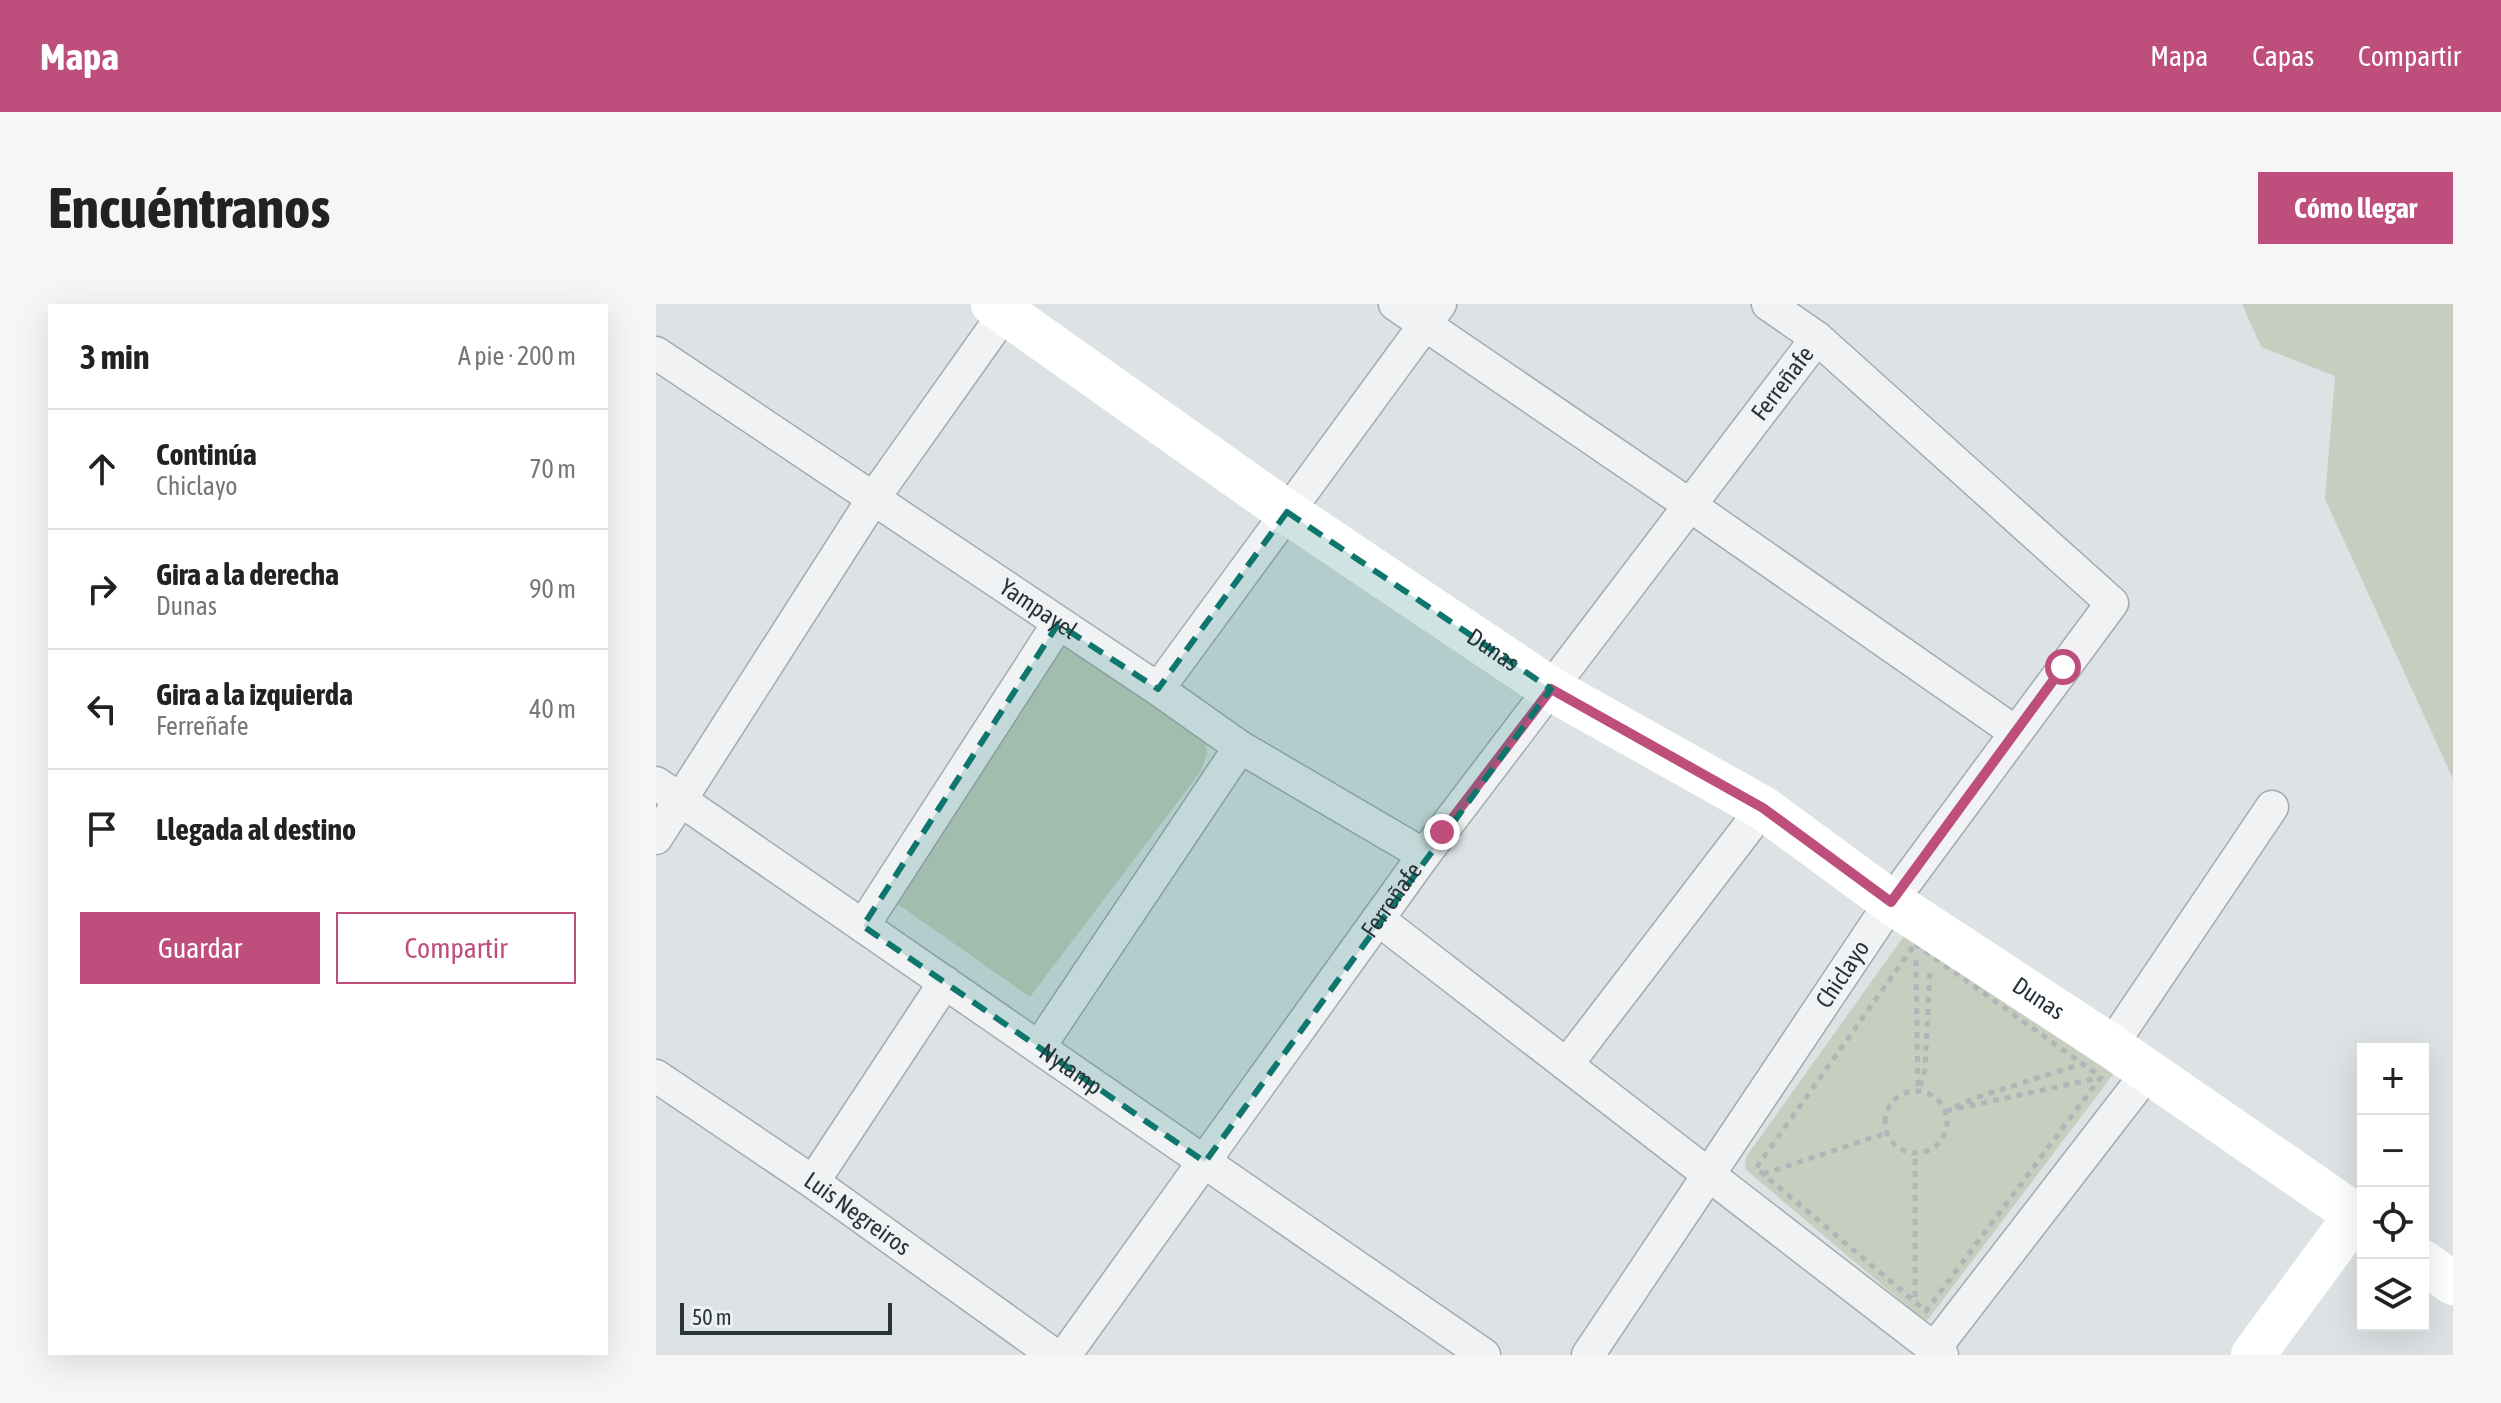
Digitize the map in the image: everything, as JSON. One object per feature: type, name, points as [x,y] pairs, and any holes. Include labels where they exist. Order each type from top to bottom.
[{"type":"street","points":[[1395,304],[1433,314],[1691,506],[2015,732]]},
{"type":"street","points":[[1768,304],[1817,338]]},
{"type":"street","points":[[656,838],[668,791],[1003,307]]},
{"type":"street","name":"Dunas","points":[[1003,307],[1287,512],[1551,689],[1763,808],[1891,902],[2098,1062],[2148,1072],[2357,1215]]},
{"type":"street","points":[[1158,689],[1433,314]]},
{"type":"street","name":"Ferreñafe","points":[[1065,1355],[1424,855],[1817,338]]},
{"type":"street","name":"Chiclayo","points":[[1588,1355],[1891,902],[2112,603],[1817,338]]},
{"type":"street","name":"Yampayel","points":[[656,353],[1240,747],[1424,855]]},
{"type":"street","points":[[863,926],[1058,624]]},
{"type":"street","points":[[1039,1047],[1240,747]]},
{"type":"street","name":"Nylamp","points":[[668,791],[1484,1355]]},
{"type":"street","points":[[2098,1062],[2272,807]]},
{"type":"street","points":[[1567,1064],[1763,808]]},
{"type":"street","points":[[1378,919],[1938,1352],[2148,1072]]},
{"type":"street","points":[[813,1182],[945,982]]},
{"type":"street","name":"Luis Negreiros","points":[[656,1076],[813,1182],[1054,1355]]},
{"type":"street","points":[[2253,1355],[2357,1221]]},
{"type":"street","points":[[2429,1266],[2453,1283]]},
{"type":"path","points":[[1915,944],[2098,1062]]},
{"type":"path","points":[[1915,944],[1756,1168],[1926,1311],[2098,1062]]},
{"type":"path","points":[[1915,944],[1918,1091]]},
{"type":"path","points":[[1918,1091],[1925,1069],[1931,956]]},
{"type":"path","points":[[1946,1111],[1975,1098],[2098,1062]]},
{"type":"path","points":[[1946,1111],[2098,1062]]},
{"type":"path","points":[[1918,1091],[1930,1093],[1940,1101],[1948,1123],[1938,1145],[1927,1152],[1915,1154],[1898,1148],[1886,1133],[1886,1113],[1891,1103],[1908,1092],[1918,1091]]},
{"type":"path","points":[[1763,1174],[1886,1133]]},
{"type":"path","points":[[1915,1154],[1915,1302]]},
{"type":"highlighted area","points":[[1287,512],[1551,689],[1205,1162],[863,926],[1058,624],[1158,689]]},
{"type":"green space","points":[[2242,304],[2453,304],[2453,779],[2325,499],[2335,376],[2261,347]]},
{"type":"green space","points":[[1064,644],[1205,739],[1207,753],[1201,771],[1030,997],[889,898]]},
{"type":"green space","points":[[1911,926],[2118,1068],[1926,1322],[1745,1169],[1746,1157]]},
{"type":"route","points":[[1442,832],[1551,689],[1763,808],[1891,902],[2063,667]]}]
